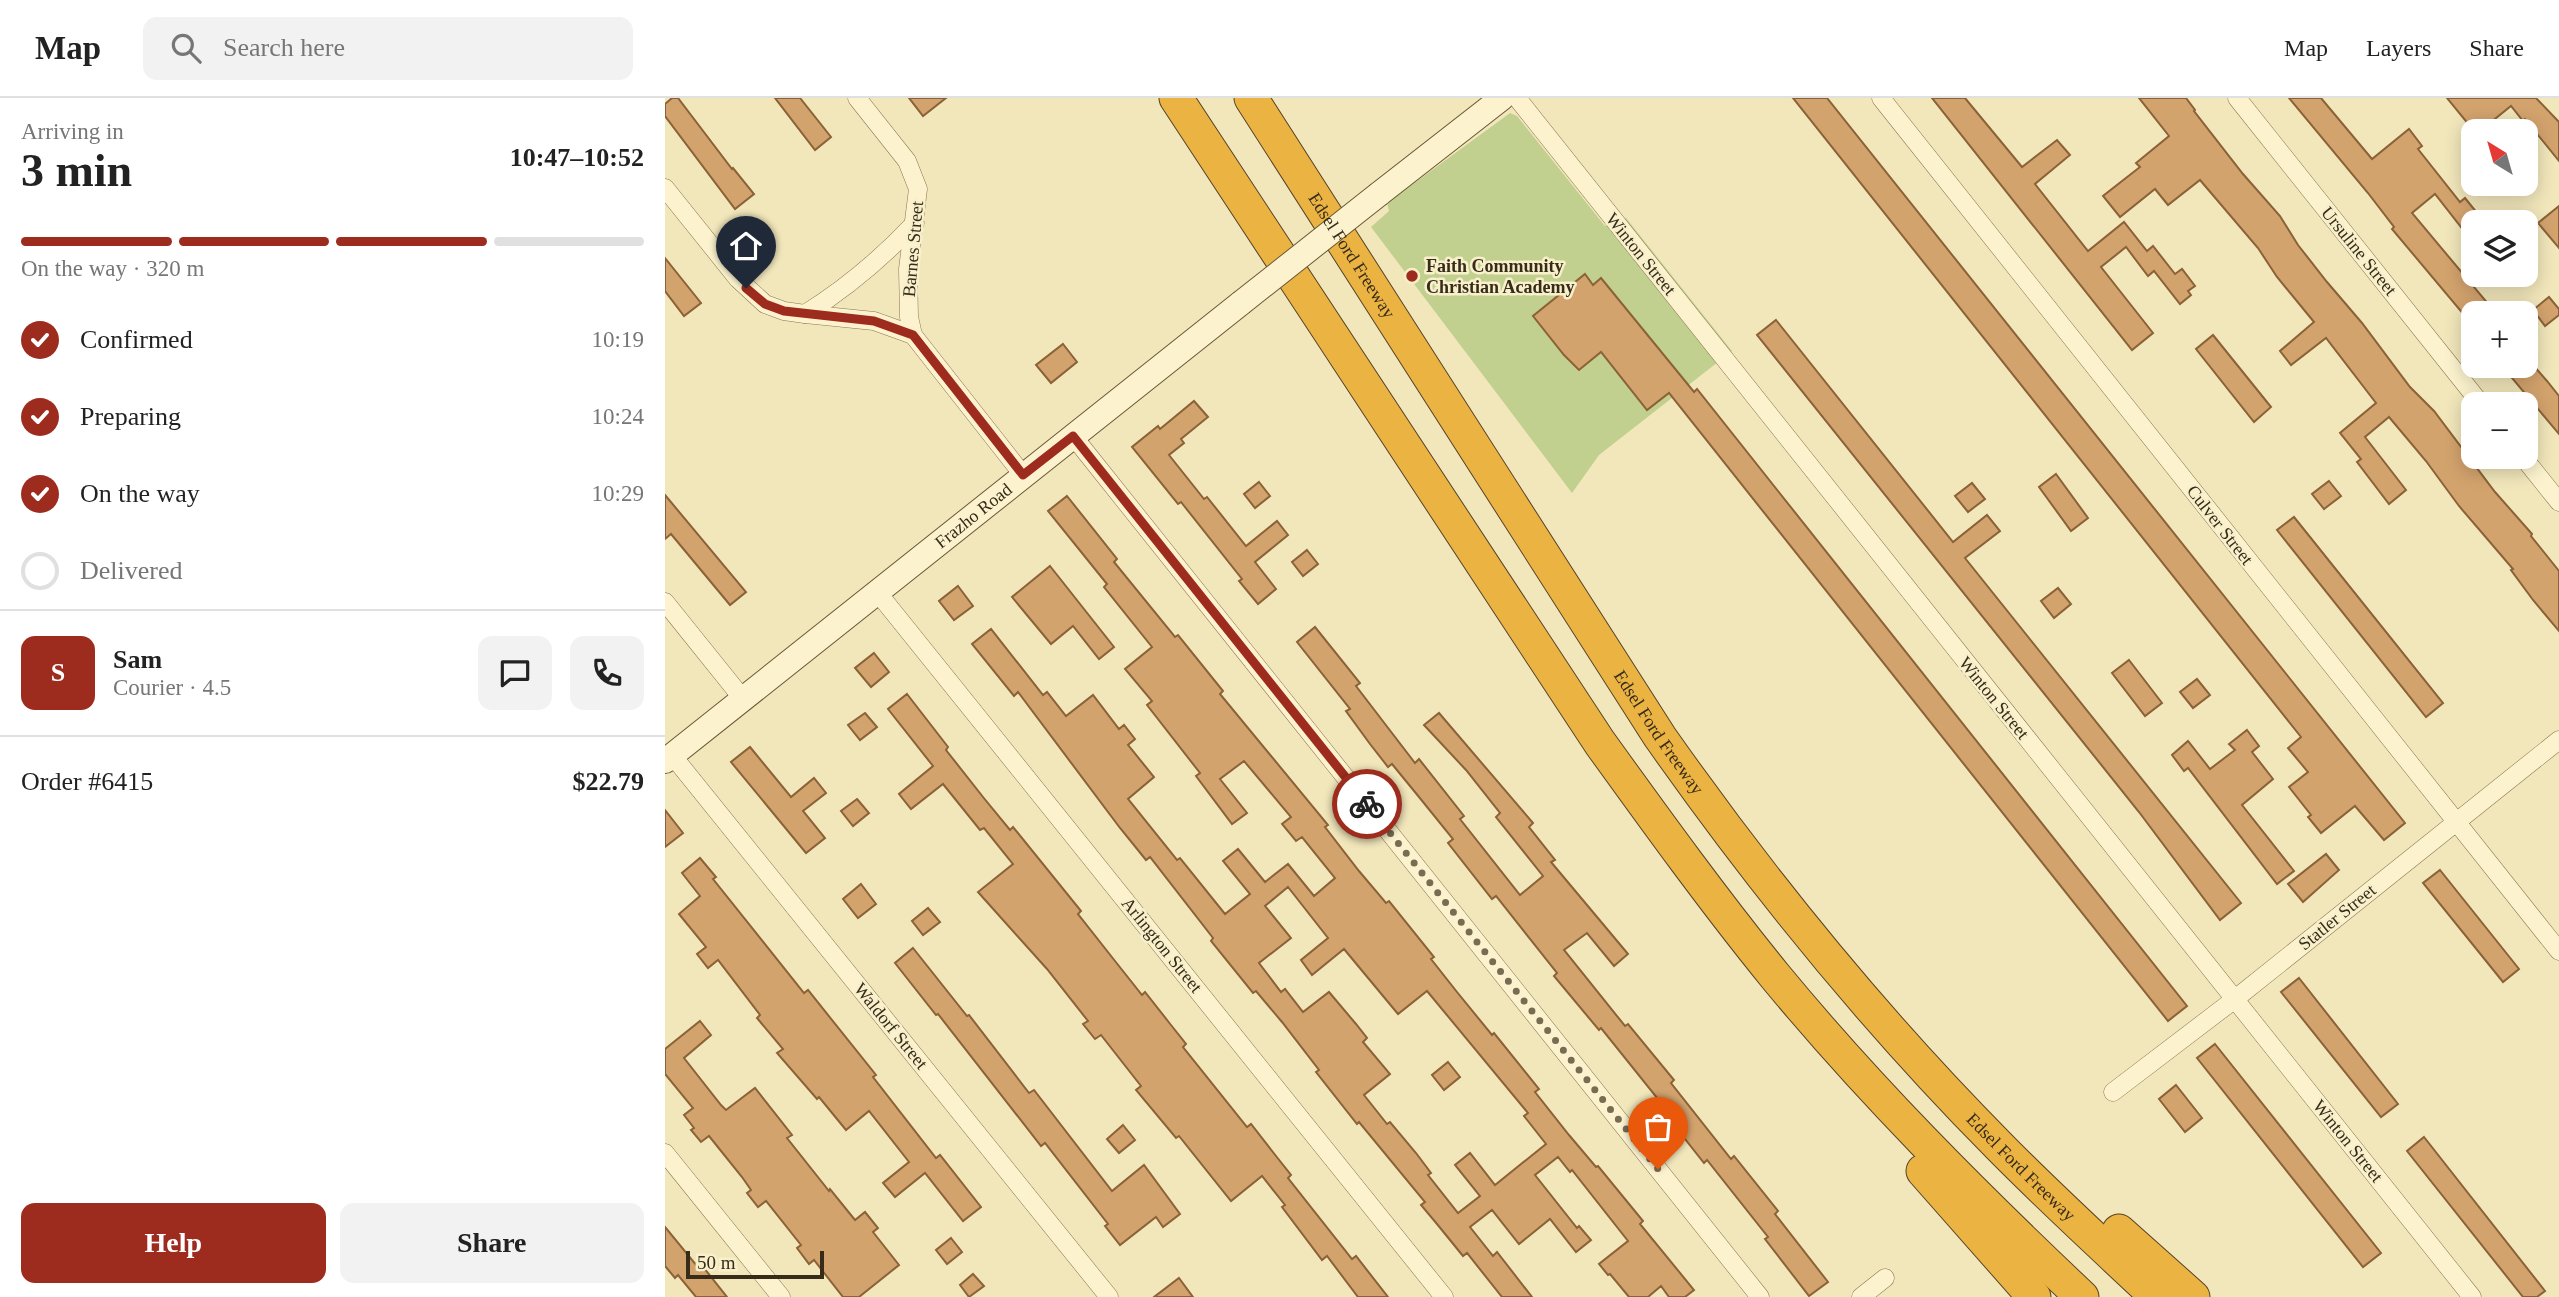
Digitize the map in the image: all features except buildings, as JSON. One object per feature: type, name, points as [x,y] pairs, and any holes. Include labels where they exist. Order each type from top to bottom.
[{"type":"highway","points":[[1176,98],[1600,743],[1669,840],[1776,976],[1912,1131],[2081,1297]]},
{"type":"highway","name":"Edsel Ford Freeway","points":[[1251,98],[1660,737],[1712,811],[1808,934],[1886,1025],[1999,1146],[2157,1297]]},
{"type":"highway","points":[[1669,840],[1711,920],[1767,993],[2034,1297]]},
{"type":"highway","points":[[1808,934],[1913,1029],[2031,1151],[2193,1297]]},
{"type":"street","name":"Barnes Street","points":[[857,98],[907,161],[918,189],[908,270],[908,308],[913,335]]},
{"type":"street","name":"Frazho Road","points":[[669,758],[1502,98]]},
{"type":"street","name":"Winton Street","points":[[1517,98],[2472,1297]]},
{"type":"street","name":"Culver Street","points":[[1881,98],[2559,951]]},
{"type":"street","name":"Ursuline Street","points":[[2237,98],[2471,392]]},
{"type":"street","points":[[665,188],[752,294],[775,308],[874,321],[913,335],[1023,475]]},
{"type":"street","points":[[805,314],[849,283],[915,223]]},
{"type":"street","points":[[1073,436],[1760,1297]]},
{"type":"street","points":[[2533,469],[2559,502]]},
{"type":"street","name":"Arlington Street","points":[[878,593],[1444,1297]]},
{"type":"street","points":[[665,602],[743,699]]},
{"type":"street","name":"Statler Street","points":[[2113,1092],[2235,999],[2559,740]]},
{"type":"street","name":"Waldorf Street","points":[[669,758],[1109,1297]]},
{"type":"street","points":[[665,1153],[781,1297]]},
{"type":"street","points":[[1861,1297],[1885,1278]]},
{"type":"green space","points":[[1510,113],[1517,116],[1605,226],[1626,218],[1732,351],[1599,455],[1572,493],[1371,227],[1389,211],[1387,203]]},
{"type":"way so far","points":[[1367,804],[1658,1169]]},
{"type":"place","name":"Faith Community Christian Academy","points":[[1412,276]]},
{"type":"route","points":[[746,288],[765,304],[784,311],[874,321],[913,335],[1023,475],[1073,436],[1367,804]]}]
